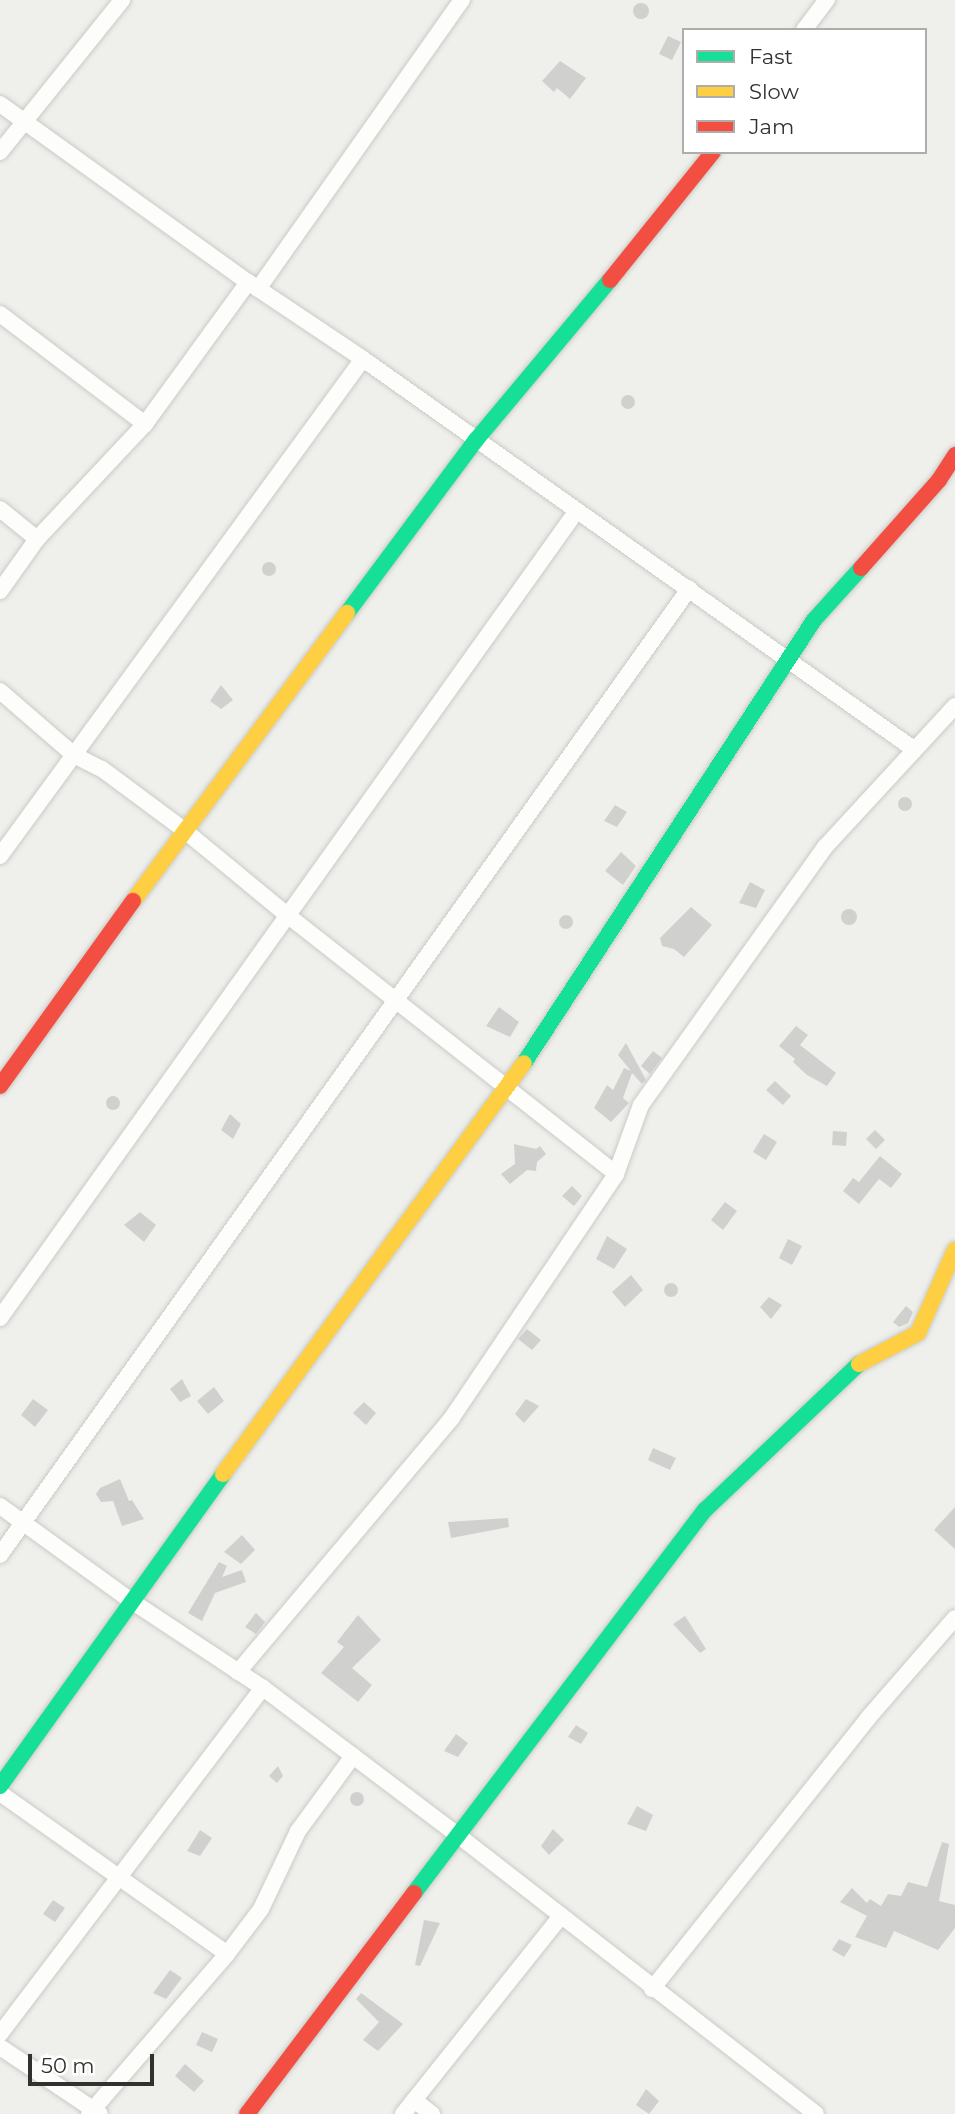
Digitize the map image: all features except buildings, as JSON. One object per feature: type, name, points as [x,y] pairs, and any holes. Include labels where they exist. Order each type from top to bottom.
[{"type":"street","points":[[0,152],[122,0]]},
{"type":"street","points":[[0,592],[37,538],[145,424],[253,286],[462,0]]},
{"type":"street","points":[[806,28],[827,0]]},
{"type":"street","points":[[0,104],[253,286],[363,359],[915,750]]},
{"type":"street","points":[[0,1086],[184,830],[476,440],[677,200],[712,154]]},
{"type":"street","points":[[0,314],[145,424]]},
{"type":"street","points":[[0,856],[363,359]]},
{"type":"street","points":[[0,1786],[130,1600],[509,1087],[814,620],[939,480],[955,455]]},
{"type":"street","points":[[0,509],[37,538]]},
{"type":"street","points":[[0,1318],[286,914],[576,512]]},
{"type":"street","points":[[0,1555],[689,589]]},
{"type":"street","points":[[0,691],[74,755],[102,769],[184,830],[395,1001],[509,1087],[616,1174]]},
{"type":"street","points":[[238,1672],[451,1419],[616,1174],[641,1105],[825,846],[955,706]]},
{"type":"street","points":[[247,2114],[705,1510],[861,1362],[918,1332],[933,1305],[942,1276],[955,1250]]},
{"type":"street","points":[[0,1506],[130,1600],[263,1688],[459,1836],[652,1989],[816,2114]]},
{"type":"street","points":[[652,1989],[869,1717],[955,1618]]},
{"type":"street","points":[[0,2034],[263,1688]]},
{"type":"street","points":[[0,2047],[94,2112],[227,1954],[261,1909],[299,1831],[353,1756]]},
{"type":"street","points":[[0,1793],[227,1954]]},
{"type":"street","points":[[403,2114],[560,1917]]},
{"type":"street","points":[[414,2100],[432,2114]]},
{"type":"traffic: fast","points":[[347,613],[476,440],[610,280]]},
{"type":"traffic: fast","points":[[524,1063],[814,620],[861,568]]},
{"type":"traffic: fast","points":[[414,1893],[705,1510],[859,1364]]},
{"type":"traffic: fast","points":[[0,1786],[223,1474]]},
{"type":"traffic: slow","points":[[133,901],[347,613]]},
{"type":"traffic: slow","points":[[223,1474],[524,1063]]},
{"type":"traffic: slow","points":[[859,1364],[918,1333],[955,1250]]},
{"type":"traffic: jam","points":[[610,280],[711,154]]},
{"type":"traffic: jam","points":[[861,568],[939,480],[955,455]]},
{"type":"traffic: jam","points":[[0,1086],[133,901]]},
{"type":"traffic: jam","points":[[247,2114],[414,1893]]}]
